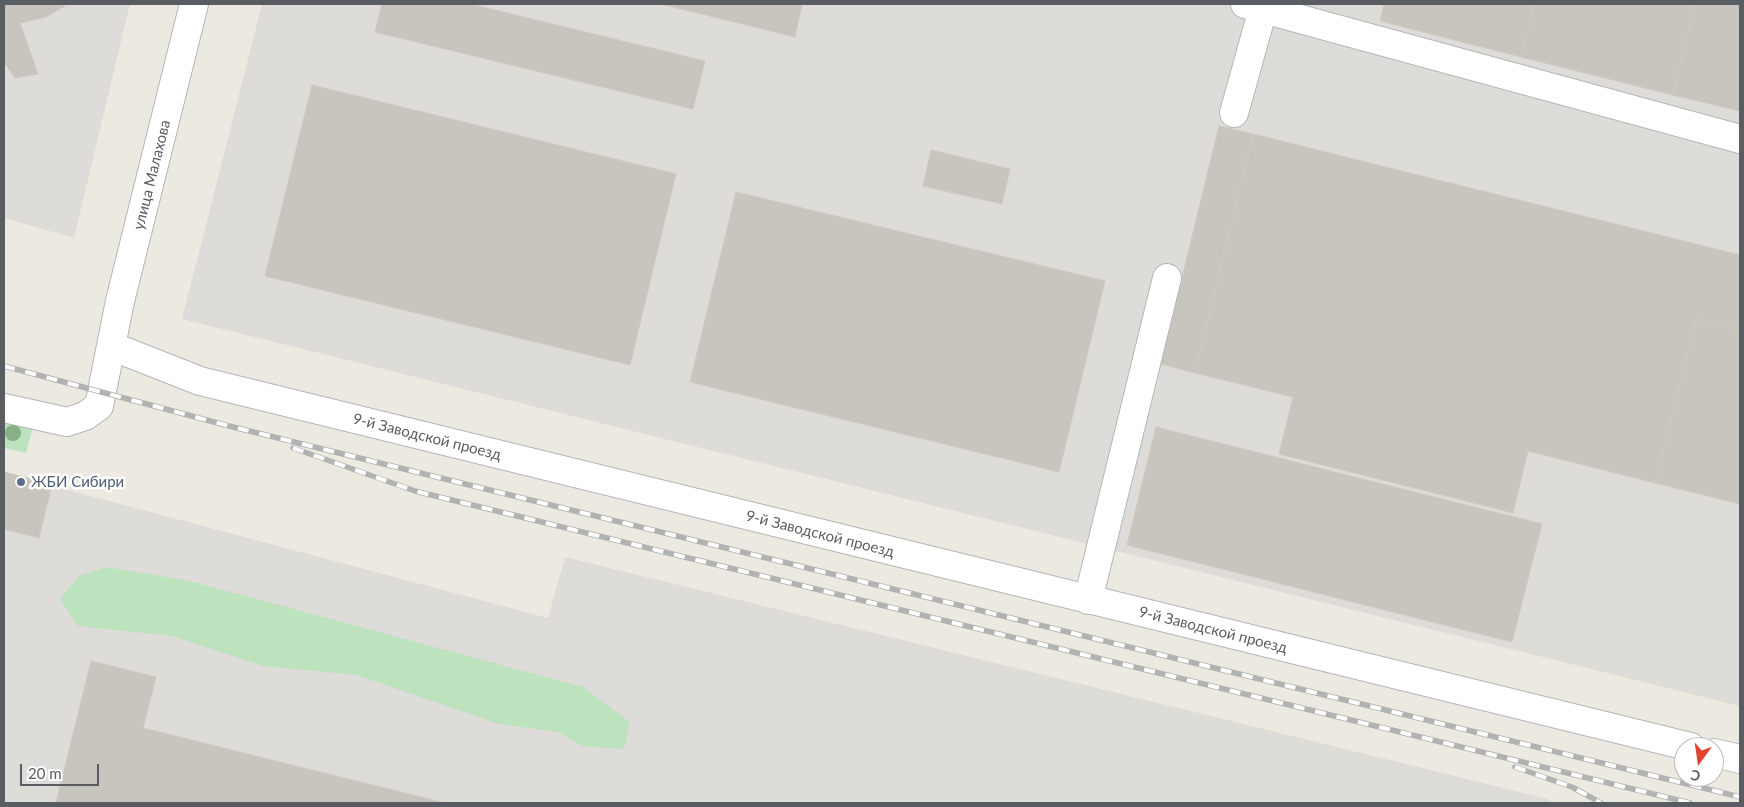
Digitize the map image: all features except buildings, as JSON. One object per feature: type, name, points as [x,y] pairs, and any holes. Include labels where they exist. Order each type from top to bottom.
[{"type":"street","name":"улица Малахова","points":[[111,346],[194,4]]},
{"type":"street","points":[[1234,114],[1254,6],[1740,139]]},
{"type":"street","points":[[1088,600],[1167,278]]},
{"type":"street","points":[[4,408],[67,422],[85,416],[99,406],[111,346]]},
{"type":"street","name":"9-й Заводской проезд","points":[[111,346],[200,381],[1674,743]]},
{"type":"street","points":[[1724,755],[1740,759]]},
{"type":"shaded area","points":[[4,4],[130,4],[74,238],[4,218]]},
{"type":"shaded area","points":[[262,4],[1740,4],[1740,706],[182,319]]},
{"type":"shaded area","points":[[4,473],[548,618],[565,557],[1544,798],[1555,803],[4,803]]},
{"type":"green space","points":[[4,419],[33,427],[26,453],[4,448]]},
{"type":"green space","points":[[106,567],[190,581],[583,687],[630,722],[624,749],[583,746],[558,732],[499,724],[356,675],[263,666],[172,636],[78,626],[60,599],[79,576]]},
{"type":"railway","points":[[4,366],[229,426],[1740,797]]},
{"type":"railway","points":[[293,448],[415,491],[1690,803]]},
{"type":"railway","points":[[1515,767],[1572,787],[1601,803]]},
{"type":"place","name":"ЖБИ Сибири","points":[[21,482]]}]
